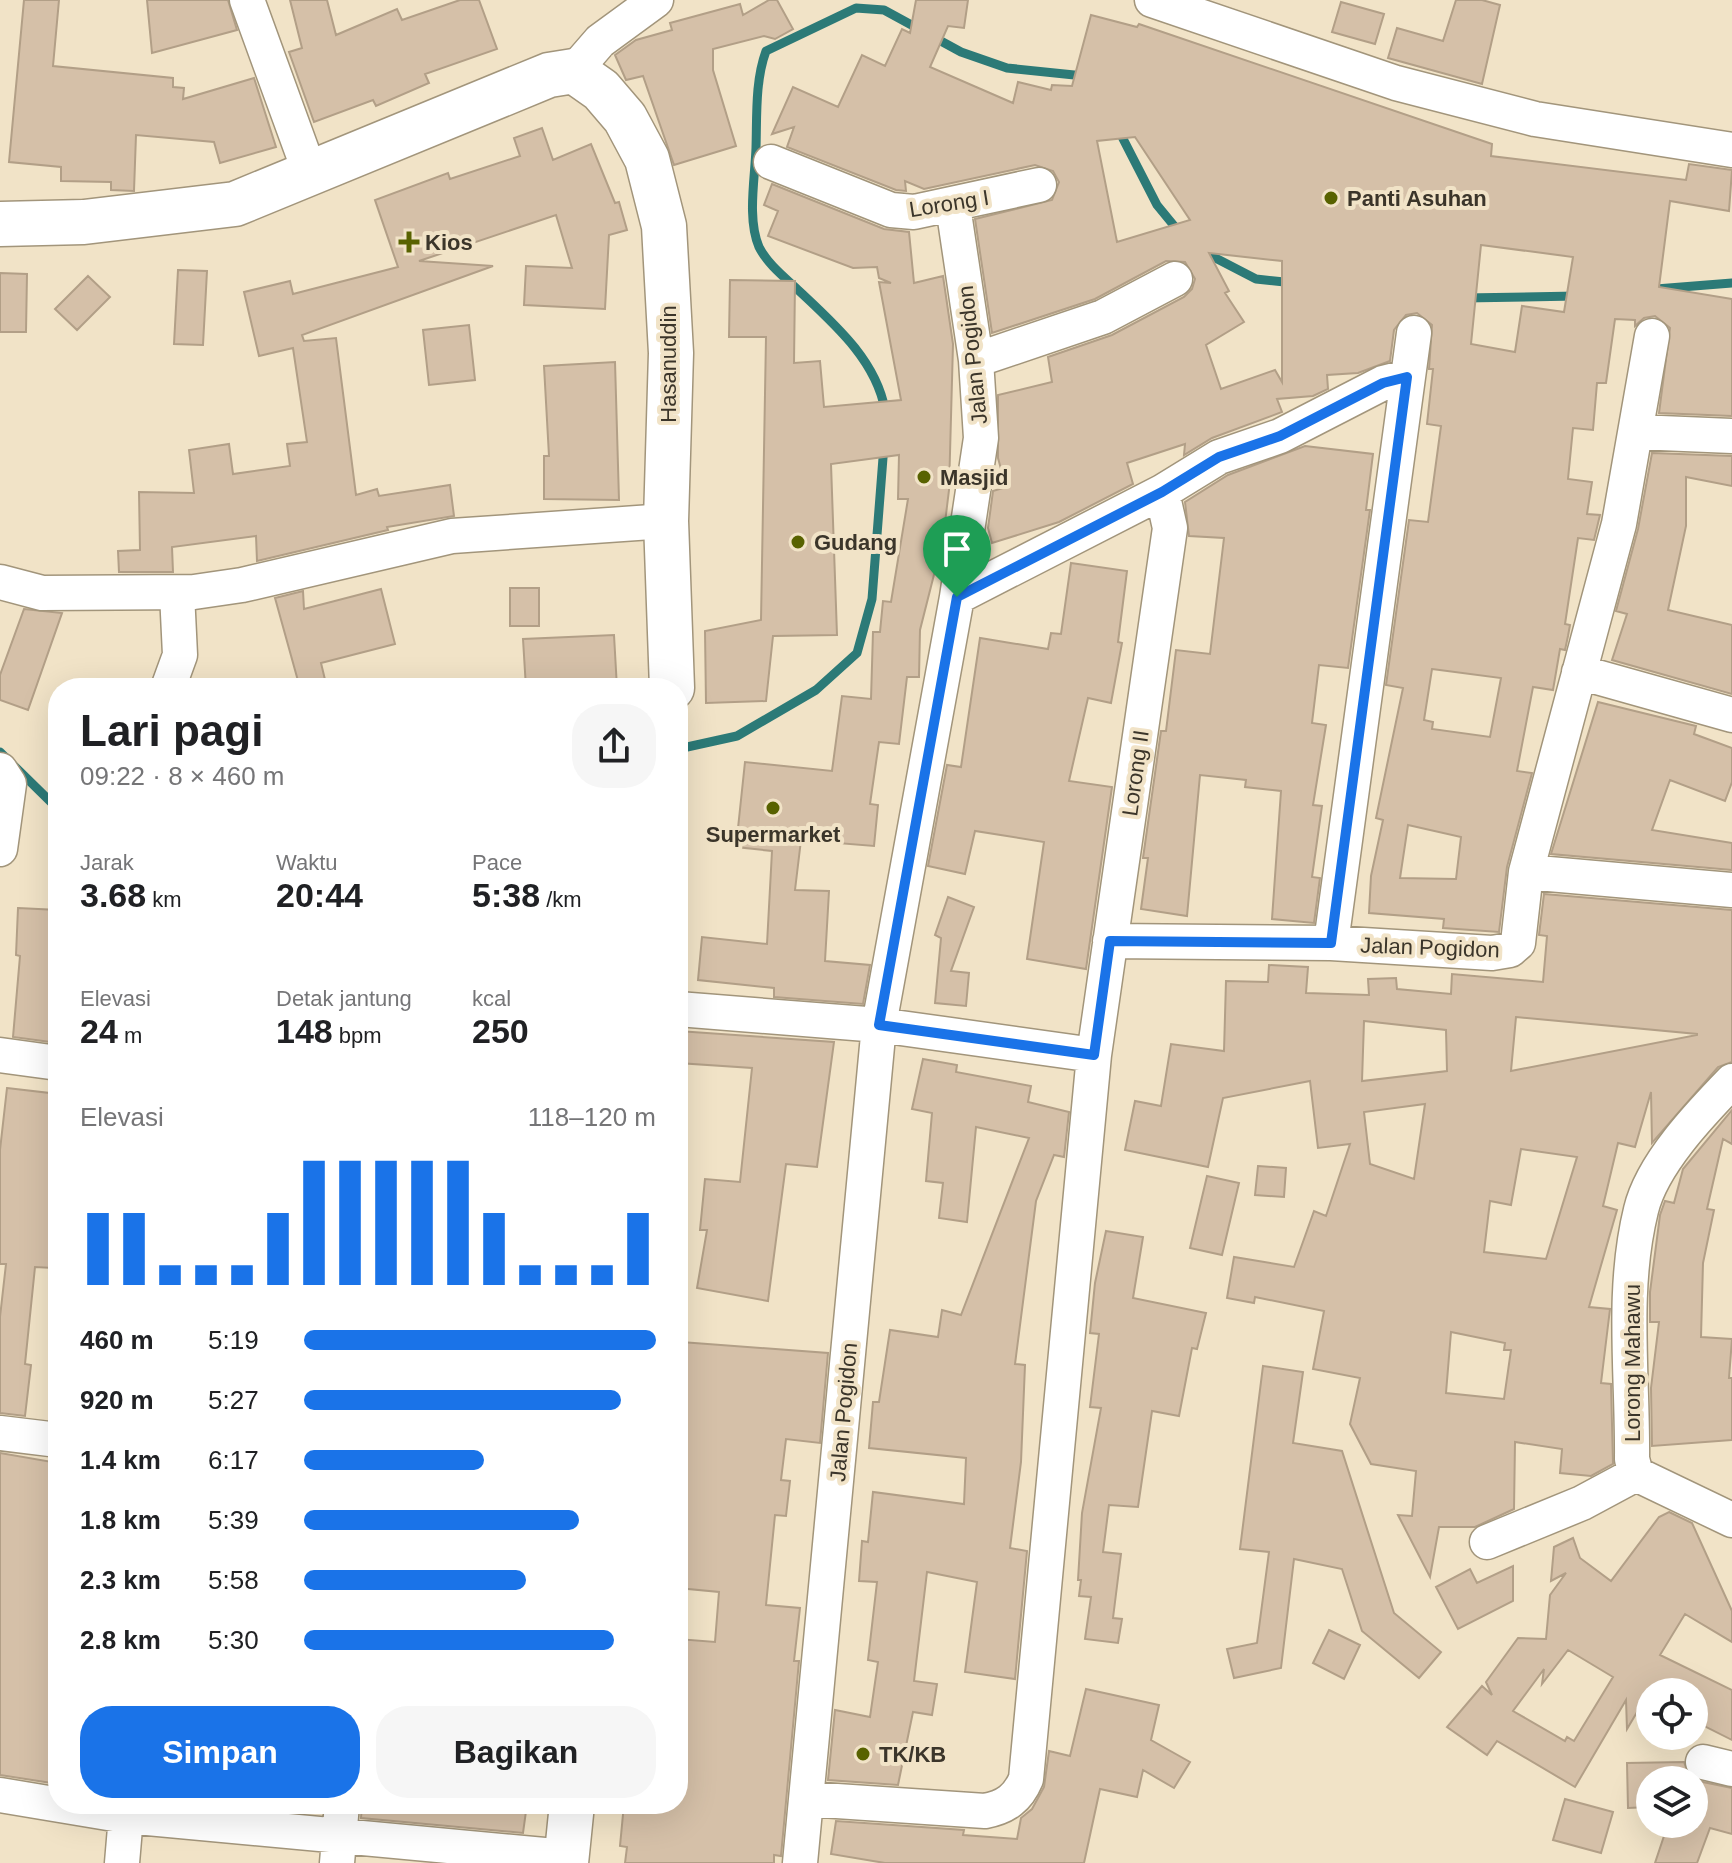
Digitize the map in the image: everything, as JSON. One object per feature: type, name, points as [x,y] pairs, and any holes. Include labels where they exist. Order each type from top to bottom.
[{"type":"highway","points":[[0,224],[84,222],[235,204],[549,75],[574,71]]},
{"type":"highway","name":"Hasanuddin","points":[[574,71],[601,90],[625,118],[647,159],[664,226],[671,353],[666,521],[672,678]]},
{"type":"highway","points":[[566,1860],[571,1814]]},
{"type":"street","points":[[247,0],[310,173]]},
{"type":"street","points":[[574,71],[600,41],[656,0]]},
{"type":"street","points":[[1152,0],[1231,13],[1396,83],[1535,119],[1732,150]]},
{"type":"street","name":"Lorong I","points":[[771,162],[891,210],[914,212],[1039,185]]},
{"type":"street","name":"Jalan Pogidon","points":[[800,1863],[879,1025],[957,597],[981,438],[976,360],[953,206]]},
{"type":"street","points":[[976,360],[1103,317],[1175,279]]},
{"type":"street","points":[[1331,943],[1414,333]]},
{"type":"street","points":[[1652,336],[1619,524],[1526,872],[1732,890]]},
{"type":"street","points":[[957,597],[1162,492],[1219,457],[1280,436],[1383,383],[1407,377]]},
{"type":"street","points":[[1637,432],[1732,436]]},
{"type":"street","name":"Lorong II","points":[[807,1799],[985,1811],[1002,1808],[1021,1790],[1026,1779],[1094,1055],[1170,528],[1162,492]]},
{"type":"street","points":[[0,582],[42,593],[177,593],[242,585],[452,536],[666,521]]},
{"type":"street","points":[[172,678],[180,655],[177,593]]},
{"type":"street","points":[[1579,672],[1732,715]]},
{"type":"street","points":[[0,770],[9,784],[0,849]]},
{"type":"street","name":"Jalan Pogidon","points":[[1110,941],[1331,943],[1492,953],[1510,950],[1518,943],[1526,872]]},
{"type":"street","points":[[688,1010],[879,1025],[1094,1055]]},
{"type":"street","points":[[0,1055],[48,1062]]},
{"type":"street","name":"Lorong Mahawu","points":[[1732,1081],[1690,1124],[1641,1207],[1629,1294],[1632,1459],[1636,1474],[1732,1520]]},
{"type":"street","points":[[0,1433],[48,1439]]},
{"type":"street","points":[[1487,1542],[1582,1503],[1636,1474]]},
{"type":"street","points":[[0,1795],[48,1801]]},
{"type":"street","points":[[122,1863],[126,1814]]},
{"type":"street","points":[[160,1814],[566,1860]]},
{"type":"building","points":[[24,0],[59,0],[53,66],[173,78],[173,87],[184,88],[183,99],[254,78],[276,147],[220,163],[214,142],[136,135],[134,191],[111,190],[111,182],[61,181],[61,167],[9,162]]},
{"type":"building","points":[[147,0],[228,0],[237,30],[152,53]]},
{"type":"building","points":[[290,0],[327,0],[336,35],[397,9],[402,20],[460,0],[479,0],[497,49],[425,74],[429,83],[376,106],[373,100],[314,122],[289,52],[302,48]]},
{"type":"building","points":[[769,0],[777,0],[793,29],[775,39],[764,36],[713,49],[713,70],[736,146],[674,165],[643,76],[626,80],[615,55],[636,40],[672,30],[670,23],[740,4],[743,15]]},
{"type":"building","points":[[916,0],[968,0],[964,28],[948,26],[930,67],[1013,103],[1018,82],[1051,90],[1052,85],[1072,86],[1091,15],[1137,27],[1139,24],[1492,144],[1491,156],[1686,180],[1689,164],[1732,170],[1729,211],[1670,201],[1659,287],[1732,299],[1732,416],[1659,413],[1670,328],[1655,316],[1644,318],[1635,326],[1635,320],[1615,319],[1606,383],[1597,383],[1593,430],[1573,428],[1568,479],[1592,482],[1587,514],[1600,515],[1594,540],[1578,538],[1565,624],[1570,625],[1565,650],[1560,649],[1553,690],[1533,687],[1517,771],[1532,773],[1507,867],[1499,932],[1443,928],[1444,919],[1369,913],[1371,876],[1383,820],[1376,818],[1403,688],[1386,685],[1409,520],[1428,522],[1441,426],[1427,424],[1433,369],[1429,369],[1432,325],[1417,313],[1406,315],[1394,330],[1390,361],[1358,373],[1327,375],[1328,389],[1313,396],[1277,399],[1282,412],[1212,438],[1184,455],[1185,444],[1127,463],[1133,484],[1059,522],[992,543],[988,528],[993,491],[1006,487],[998,458],[998,395],[1052,382],[1048,357],[1112,335],[1184,297],[1192,289],[1195,279],[1185,262],[1166,261],[1095,299],[992,333],[975,219],[1052,200],[1059,182],[1053,171],[1035,165],[924,189],[905,181],[906,191],[896,190],[787,147],[794,127],[772,134],[793,87],[838,107],[862,55],[885,66],[902,29],[910,33]],"holes":[[[1135,137],[1190,220],[1117,242],[1097,141]],[[1481,245],[1573,257],[1564,312],[1522,306],[1515,352],[1471,344]],[[1209,253],[1282,261],[1282,382],[1275,370],[1221,389],[1206,345],[1244,322],[1225,293],[1229,291]],[[1432,669],[1501,678],[1490,737],[1432,729],[1433,722],[1424,720]],[[1408,825],[1461,837],[1456,879],[1400,878]]]},
{"type":"building","points":[[1456,0],[1482,0],[1500,5],[1482,84],[1388,58],[1397,28],[1443,41]]},
{"type":"building","points":[[1341,2],[1384,14],[1375,44],[1332,32]]},
{"type":"building","points":[[542,128],[553,160],[591,144],[615,203],[619,202],[627,230],[609,235],[605,309],[524,305],[526,266],[572,268],[556,215],[419,261],[493,266],[302,335],[304,341],[336,338],[356,495],[377,489],[379,496],[450,485],[454,516],[387,527],[388,530],[257,561],[256,536],[172,547],[173,572],[119,572],[118,551],[140,550],[139,492],[194,493],[189,450],[229,444],[233,474],[290,466],[287,444],[307,442],[293,348],[259,356],[244,292],[290,281],[293,294],[398,267],[375,200],[448,173],[450,179],[520,156],[514,138]]},
{"type":"building","points":[[772,184],[884,229],[909,232],[914,283],[943,276],[953,344],[949,490],[943,539],[920,630],[919,677],[907,677],[899,744],[879,742],[870,804],[878,805],[874,846],[801,840],[795,890],[829,891],[825,961],[870,965],[863,1004],[774,997],[774,988],[698,980],[702,937],[767,944],[772,851],[736,847],[745,762],[832,771],[842,696],[871,699],[873,632],[880,632],[883,601],[891,602],[908,499],[898,499],[899,455],[831,464],[837,635],[773,636],[766,701],[706,703],[705,631],[761,620],[766,337],[729,337],[730,280],[795,281],[794,363],[820,361],[824,407],[901,400],[879,282],[891,283],[879,278],[877,267],[853,268],[768,236],[778,211],[764,205]]},
{"type":"building","points":[[178,270],[207,271],[203,345],[174,344]]},
{"type":"building","points":[[0,273],[27,274],[26,332],[0,332]]},
{"type":"building","points":[[88,276],[110,297],[77,330],[55,309]]},
{"type":"building","points":[[469,325],[475,380],[429,385],[423,330]]},
{"type":"building","points":[[615,362],[619,500],[544,499],[544,456],[549,456],[544,366]]},
{"type":"building","points":[[1305,446],[1373,454],[1366,510],[1370,510],[1348,668],[1319,665],[1312,723],[1326,725],[1313,805],[1322,806],[1312,877],[1320,878],[1314,923],[1272,919],[1281,791],[1245,787],[1246,780],[1200,775],[1187,916],[1141,909],[1148,858],[1143,858],[1161,731],[1166,731],[1176,650],[1210,654],[1224,538],[1189,536],[1185,502],[1228,475]]},
{"type":"building","points":[[1652,453],[1732,456],[1732,486],[1686,477],[1686,526],[1668,610],[1732,625],[1732,694],[1612,660],[1627,614],[1616,611],[1638,529]]},
{"type":"building","points":[[1071,563],[1127,571],[1118,642],[1122,643],[1111,703],[1088,698],[1069,781],[1112,787],[1086,969],[1027,959],[1044,842],[975,831],[965,874],[928,866],[947,765],[961,767],[980,638],[1048,649],[1051,633],[1061,634]]},
{"type":"building","points":[[510,588],[539,588],[539,626],[510,626]]},
{"type":"building","points":[[381,589],[395,644],[321,663],[325,678],[297,678],[275,598],[303,591],[304,609]]},
{"type":"building","points":[[24,609],[62,613],[28,710],[0,700],[0,675]]},
{"type":"building","points":[[614,635],[616,678],[525,678],[523,639]]},
{"type":"building","points":[[1598,702],[1696,726],[1694,734],[1732,748],[1732,782],[1725,801],[1670,780],[1652,830],[1732,843],[1732,870],[1551,854]]},
{"type":"building","points":[[1544,894],[1732,910],[1732,1062],[1718,1067],[1652,1143],[1651,1092],[1635,1147],[1618,1143],[1603,1206],[1617,1210],[1589,1307],[1610,1309],[1601,1383],[1611,1384],[1613,1464],[1591,1476],[1560,1473],[1562,1449],[1515,1442],[1514,1509],[1475,1527],[1439,1527],[1430,1577],[1398,1515],[1412,1516],[1416,1471],[1371,1464],[1350,1424],[1360,1378],[1313,1369],[1324,1311],[1255,1297],[1254,1303],[1227,1298],[1234,1257],[1294,1267],[1314,1211],[1326,1216],[1350,1144],[1318,1148],[1310,1081],[1223,1098],[1208,1167],[1125,1150],[1135,1101],[1161,1106],[1171,1044],[1224,1051],[1226,981],[1268,982],[1269,965],[1308,967],[1306,993],[1369,995],[1368,979],[1396,978],[1397,989],[1451,994],[1452,974],[1543,982],[1547,936],[1539,935]],"holes":[[[1516,1017],[1697,1034],[1697,1035],[1511,1071]],[[1364,1021],[1446,1030],[1447,1071],[1362,1081]],[[1425,1104],[1414,1179],[1370,1164],[1364,1112]],[[1521,1149],[1577,1157],[1546,1259],[1484,1252],[1490,1201],[1511,1205]],[[1451,1332],[1505,1343],[1504,1350],[1511,1350],[1504,1399],[1446,1393]]]},
{"type":"building","points":[[948,897],[974,907],[951,971],[969,973],[966,1006],[935,1003],[941,938],[935,935]]},
{"type":"building","points":[[18,908],[48,910],[48,1042],[13,1037],[20,956],[16,955]]},
{"type":"building","points":[[688,1032],[834,1042],[817,1167],[786,1164],[768,1301],[697,1288],[707,1230],[700,1230],[705,1179],[740,1182],[752,1068],[688,1064]]},
{"type":"building","points":[[923,1059],[957,1065],[956,1072],[1031,1086],[1028,1102],[1069,1112],[1064,1157],[1054,1155],[1036,1201],[1015,1364],[1025,1365],[1021,1462],[1010,1548],[1027,1551],[1015,1679],[965,1672],[977,1582],[927,1572],[914,1681],[937,1684],[932,1715],[913,1712],[898,1785],[828,1780],[835,1710],[870,1717],[878,1662],[868,1660],[877,1582],[859,1581],[862,1541],[868,1542],[873,1492],[964,1504],[966,1458],[869,1448],[873,1402],[879,1402],[890,1330],[938,1337],[942,1310],[961,1315],[1029,1138],[976,1127],[967,1222],[939,1218],[943,1183],[926,1181],[932,1113],[912,1109]]},
{"type":"building","points":[[7,1088],[48,1093],[48,1268],[35,1267],[25,1364],[31,1365],[25,1416],[0,1413],[0,1317],[6,1264],[0,1264],[0,1150]]},
{"type":"building","points":[[1732,1110],[1732,1144],[1723,1139],[1707,1209],[1714,1210],[1703,1263],[1701,1337],[1732,1339],[1729,1378],[1732,1378],[1732,1440],[1652,1446],[1651,1388],[1659,1322],[1650,1322],[1650,1292],[1660,1215],[1665,1201],[1674,1203],[1683,1169]]},
{"type":"building","points":[[1258,1166],[1286,1168],[1284,1197],[1255,1195]]},
{"type":"building","points":[[1207,1176],[1239,1183],[1222,1255],[1190,1248]]},
{"type":"building","points":[[1106,1231],[1143,1237],[1133,1298],[1206,1313],[1197,1349],[1192,1348],[1179,1416],[1152,1411],[1138,1507],[1109,1505],[1103,1552],[1121,1554],[1113,1618],[1122,1619],[1118,1643],[1085,1639],[1091,1597],[1079,1596],[1081,1580],[1078,1580],[1082,1513],[1101,1408],[1090,1407],[1099,1334],[1090,1333],[1095,1283]]},
{"type":"building","points":[[688,1343],[828,1353],[820,1443],[786,1439],[781,1480],[790,1481],[786,1516],[775,1515],[766,1605],[800,1608],[794,1661],[799,1661],[781,1856],[774,1855],[774,1863],[625,1863],[627,1847],[620,1846],[623,1814],[688,1814],[688,1640],[715,1642],[719,1592],[688,1589]]},
{"type":"building","points":[[1263,1366],[1303,1372],[1293,1443],[1342,1451],[1394,1613],[1441,1652],[1419,1678],[1362,1631],[1342,1569],[1294,1559],[1281,1668],[1234,1678],[1227,1649],[1257,1643],[1269,1552],[1240,1549]]},
{"type":"building","points":[[0,1453],[48,1461],[48,1782],[0,1775]]},
{"type":"building","points":[[1669,1512],[1692,1523],[1732,1611],[1732,1642],[1685,1614],[1660,1655],[1707,1678],[1636,1678],[1636,1714],[1627,1729],[1626,1700],[1575,1787],[1497,1741],[1487,1755],[1447,1727],[1482,1686],[1492,1695],[1486,1682],[1518,1638],[1546,1639],[1550,1595],[1566,1573],[1551,1581],[1554,1547],[1573,1538],[1580,1558],[1611,1581],[1659,1517]],"holes":[[[1568,1650],[1613,1677],[1574,1741],[1567,1737],[1565,1741],[1513,1711],[1544,1669],[1542,1684]]]},
{"type":"building","points":[[1513,1566],[1513,1601],[1458,1629],[1436,1587],[1470,1569],[1477,1583]]},
{"type":"building","points":[[1329,1630],[1360,1645],[1344,1679],[1313,1663]]},
{"type":"building","points":[[1708,1678],[1732,1690],[1732,1740],[1708,1728]]},
{"type":"building","points":[[1086,1689],[1159,1705],[1151,1740],[1190,1762],[1174,1788],[1143,1770],[1137,1797],[1100,1789],[1084,1863],[885,1863],[831,1854],[836,1821],[964,1830],[963,1835],[1017,1839],[1021,1818],[1032,1809],[1044,1787],[1049,1751],[1070,1756]]},
{"type":"building","points":[[1684,1762],[1685,1766],[1636,1766],[1636,1808],[1628,1808],[1627,1763]]},
{"type":"building","points":[[1708,1783],[1732,1788],[1732,1834],[1710,1828],[1708,1833]]},
{"type":"building","points":[[1565,1799],[1613,1812],[1601,1853],[1553,1840]]},
{"type":"building","points":[[361,1814],[526,1814],[523,1833],[361,1818]]},
{"type":"building","points":[[1663,1838],[1706,1838],[1697,1863],[1655,1863]]},
{"type":"waterway","points":[[885,410],[872,374],[851,343],[766,258],[755,236],[753,198],[758,86],[766,51],[856,8],[884,10],[961,52],[1007,68],[1084,76]]},
{"type":"waterway","points":[[1118,129],[1157,205],[1180,233]]},
{"type":"waterway","points":[[1200,250],[1256,279],[1294,283]]},
{"type":"waterway","points":[[1656,289],[1732,283]]},
{"type":"waterway","points":[[1464,298],[1577,296]]},
{"type":"waterway","points":[[688,747],[737,736],[816,690],[857,653],[872,599],[884,445]]},
{"type":"waterway","points":[[0,752],[48,799]]},
{"type":"place","name":"Panti Asuhan","points":[[1331,198]]},
{"type":"place","name":"Kios","points":[[409,242]]},
{"type":"place","name":"Masjid","points":[[924,477]]},
{"type":"place","name":"Gudang","points":[[798,542]]},
{"type":"place","name":"Supermarket","points":[[773,808]]},
{"type":"place","name":"TK/KB","points":[[863,1754]]},
{"type":"route","points":[[1407,377],[1331,943],[1110,941],[1094,1055],[879,1025],[957,597],[1162,492],[1219,457],[1280,436],[1343,400],[1383,383],[1407,377]]}]
